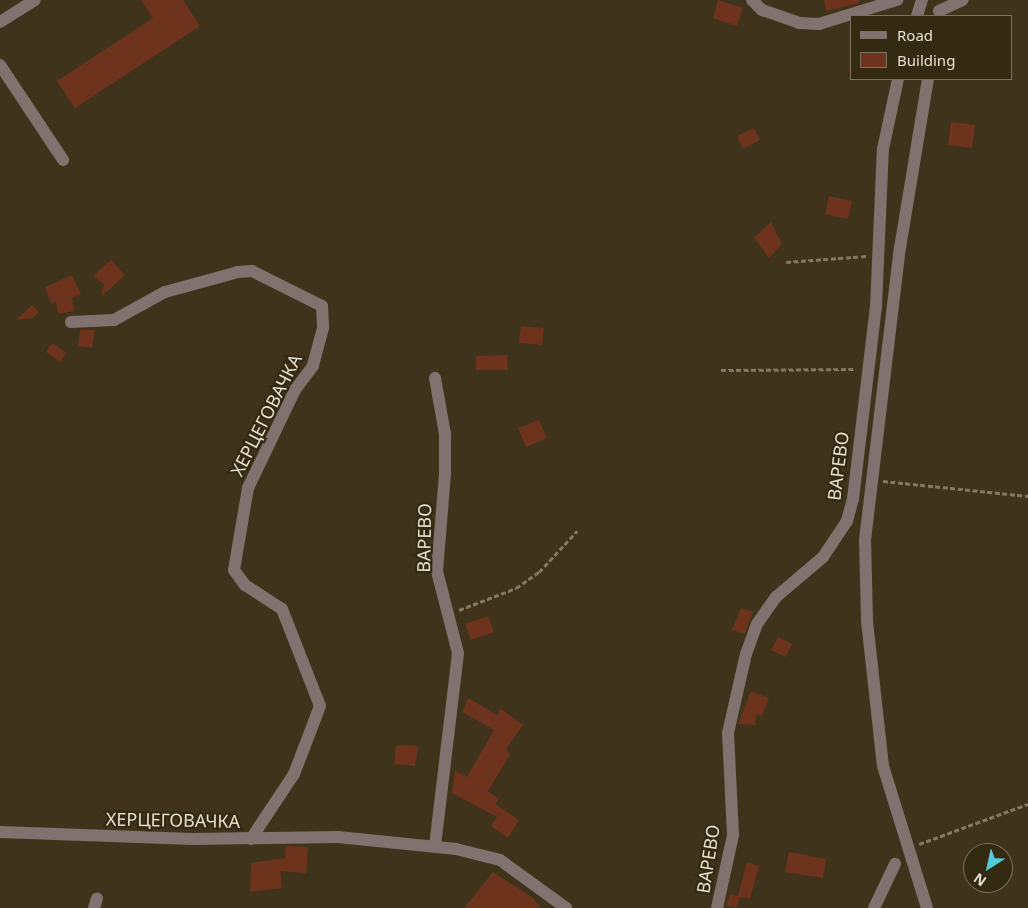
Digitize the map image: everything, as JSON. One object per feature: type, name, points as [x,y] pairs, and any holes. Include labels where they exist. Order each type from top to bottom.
[{"type":"street","points":[[0,22],[35,0]]},
{"type":"street","points":[[752,0],[762,10],[799,24],[819,24],[897,0]]},
{"type":"street","points":[[917,15],[922,0]]},
{"type":"street","points":[[939,9],[963,0]]},
{"type":"street","points":[[0,65],[63,160]]},
{"type":"street","name":"ВАРЕВО","points":[[718,908],[734,835],[728,733],[746,654],[757,624],[776,597],[823,557],[847,521],[853,499],[879,255],[883,149],[898,80]]},
{"type":"street","points":[[927,908],[902,834],[883,766],[867,620],[865,540],[875,480],[900,248],[928,80]]},
{"type":"street","name":"ХЕРЦЕГОВАЧКА","points":[[0,832],[251,839],[294,774],[320,706],[282,609],[245,585],[234,570],[248,488],[295,390],[313,366],[323,328],[322,306],[252,271],[238,272],[165,292],[114,320],[71,322]]},
{"type":"street","name":"ВАРЕВО","points":[[435,378],[445,474],[437,571],[450,613],[458,653],[435,846]]},
{"type":"street","points":[[853,499],[871,505]]},
{"type":"street","points":[[251,839],[338,837],[435,846],[500,860],[566,908]]},
{"type":"street","points":[[874,908],[895,864]]},
{"type":"path","points":[[786,262],[879,255]]},
{"type":"path","points":[[720,370],[766,366],[868,370]]},
{"type":"path","points":[[875,480],[1028,496]]},
{"type":"path","points":[[450,613],[516,588],[539,572],[577,530]]},
{"type":"path","points":[[915,847],[1028,804]]},
{"type":"building","points":[[141,0],[183,0],[200,26],[75,108],[57,81],[153,18]]},
{"type":"building","points":[[718,0],[743,8],[737,26],[713,18]]},
{"type":"building","points":[[824,0],[859,0],[859,3],[826,11]]},
{"type":"building","points":[[951,122],[975,125],[972,148],[948,145]]},
{"type":"building","points":[[754,128],[760,140],[743,149],[737,136]]},
{"type":"building","points":[[829,196],[852,201],[848,219],[825,214]]},
{"type":"building","points":[[771,222],[782,244],[769,258],[754,238]]},
{"type":"building","points":[[111,260],[125,275],[101,297],[104,284],[93,276]]},
{"type":"building","points":[[72,275],[81,294],[72,298],[74,311],[58,314],[56,301],[52,305],[45,287]]},
{"type":"building","points":[[32,305],[39,312],[33,318],[16,320]]},
{"type":"building","points":[[521,326],[544,328],[542,345],[519,343]]},
{"type":"building","points":[[80,330],[95,330],[92,348],[78,346]]},
{"type":"building","points":[[52,343],[66,353],[60,362],[46,352]]},
{"type":"building","points":[[507,355],[508,370],[476,370],[476,356]]},
{"type":"building","points":[[539,420],[547,438],[526,447],[518,428]]},
{"type":"building","points":[[741,608],[753,612],[745,634],[732,630]]},
{"type":"building","points":[[488,616],[494,632],[471,640],[465,624]]},
{"type":"building","points":[[778,637],[792,644],[786,657],[771,650]]},
{"type":"building","points":[[751,691],[769,698],[762,716],[756,714],[755,725],[738,724]]},
{"type":"building","points":[[468,698],[497,715],[501,709],[523,725],[506,749],[510,755],[488,791],[499,799],[495,804],[519,820],[508,838],[491,826],[497,817],[452,793],[455,771],[467,777],[494,730],[462,712]]},
{"type":"building","points":[[396,746],[418,746],[415,766],[394,764]]},
{"type":"building","points":[[286,846],[308,847],[306,873],[280,871],[282,888],[250,892],[251,863],[285,858]]},
{"type":"building","points":[[789,852],[826,859],[823,878],[785,872]]},
{"type":"building","points":[[747,862],[759,866],[750,899],[740,897],[736,908],[726,905],[730,894],[738,896]]},
{"type":"building","points":[[493,872],[532,897],[541,908],[464,908]]}]
